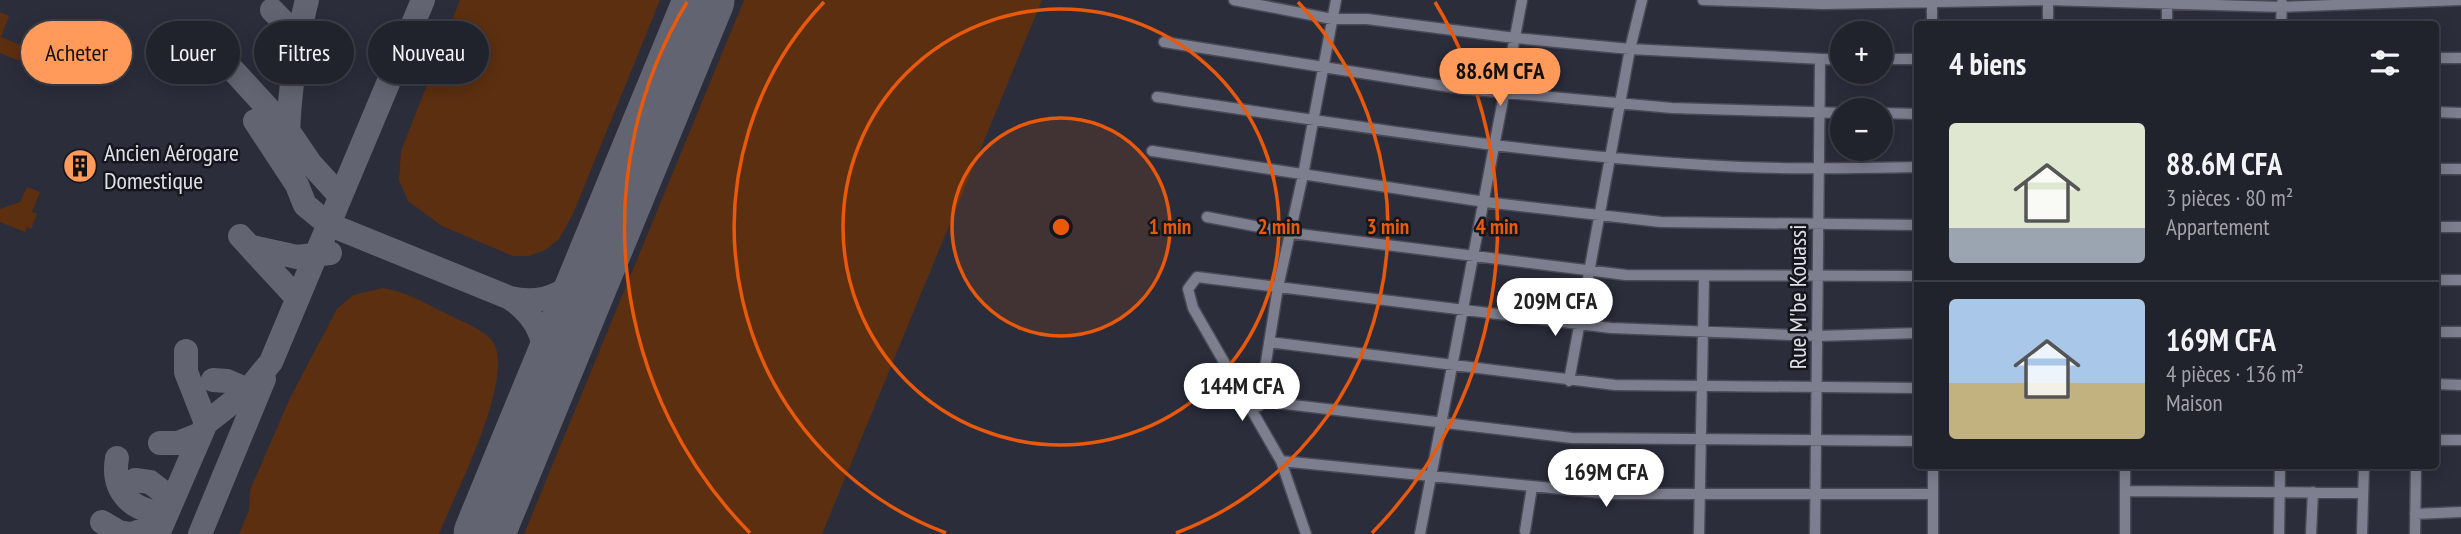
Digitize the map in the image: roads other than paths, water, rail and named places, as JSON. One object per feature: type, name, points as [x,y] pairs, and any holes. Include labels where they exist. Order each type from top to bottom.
[{"type":"street","points":[[1234,0],[1332,19],[1367,19],[1516,38],[1630,49],[1830,60]]},
{"type":"street","points":[[1258,418],[1278,288],[1303,175],[1336,0]]},
{"type":"street","points":[[1420,534],[1522,0]]},
{"type":"street","points":[[1569,380],[1630,49],[1642,0]]},
{"type":"street","points":[[1703,0],[2281,3],[2461,0]]},
{"type":"street","points":[[2048,0],[2048,21]]},
{"type":"street","points":[[1932,2],[1932,21]]},
{"type":"street","points":[[2167,2],[2167,21]]},
{"type":"street","points":[[2281,3],[2281,21]]},
{"type":"street","points":[[1164,42],[1323,68],[1506,93],[1621,103],[1830,112]]},
{"type":"street","points":[[2439,58],[2461,58]]},
{"type":"street","points":[[1893,60],[1914,59]]},
{"type":"street","name":"Rue M'be Kouassi","points":[[1815,534],[1819,441],[1820,60]]},
{"type":"street","points":[[1157,97],[1495,146],[1612,158],[1820,169],[1914,167]]},
{"type":"street","points":[[1893,113],[1914,114]]},
{"type":"street","points":[[2439,113],[2461,113]]},
{"type":"street","points":[[1152,151],[1485,202],[1661,222],[1914,225]]},
{"type":"street","points":[[2439,169],[2461,169]]},
{"type":"street","points":[[1207,217],[1291,233],[1590,271],[1704,278],[1914,276]]},
{"type":"street","points":[[2439,227],[2461,227]]},
{"type":"street","points":[[1306,534],[1281,461],[1193,307],[1188,289],[1197,277],[1208,276],[1278,288],[1581,325],[1818,336],[1914,334]]},
{"type":"street","points":[[1699,534],[1704,278]]},
{"type":"street","points":[[2439,280],[2461,280]]},
{"type":"street","points":[[2439,332],[2461,332]]},
{"type":"street","points":[[1269,342],[1651,388],[1914,388]]},
{"type":"street","points":[[2439,384],[2461,385]]},
{"type":"street","points":[[1260,401],[1572,438],[1914,441]]},
{"type":"street","points":[[2439,440],[2461,440]]},
{"type":"street","points":[[1281,461],[1611,494],[1933,494]]},
{"type":"street","points":[[1933,469],[1933,534]]},
{"type":"street","points":[[2125,469],[2125,534]]},
{"type":"street","points":[[2279,534],[2280,469]]},
{"type":"street","points":[[2362,534],[2364,469]]},
{"type":"street","points":[[2414,534],[2416,469]]},
{"type":"street","points":[[1525,531],[1532,487]]},
{"type":"street","points":[[2126,491],[2362,493]]},
{"type":"street","points":[[2311,534],[2313,492]]},
{"type":"street","points":[[2415,514],[2461,512]]},
{"type":"place","name":"Ancien Aérogare Domestique","points":[[80,166]]}]
